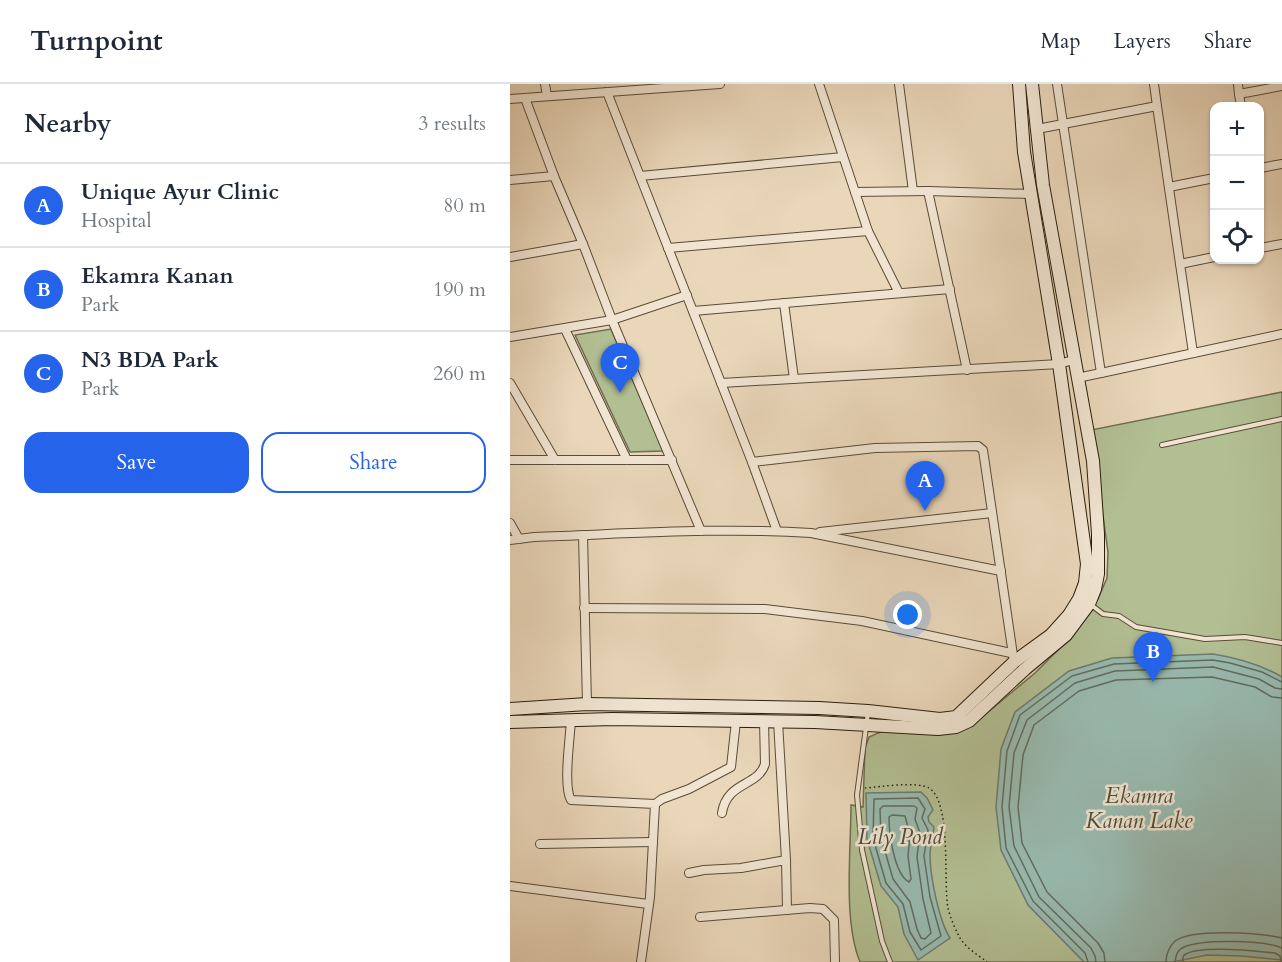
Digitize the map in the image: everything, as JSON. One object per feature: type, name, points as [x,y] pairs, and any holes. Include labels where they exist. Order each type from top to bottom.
[{"type":"street","points":[[545,84],[547,96]]},
{"type":"street","points":[[510,99],[720,84]]},
{"type":"street","points":[[819,84],[868,231],[899,293]]},
{"type":"street","points":[[899,84],[913,191]]},
{"type":"street","points":[[1057,84],[1101,373]]},
{"type":"street","points":[[1154,84],[1193,353]]},
{"type":"street","points":[[1238,84],[1240,102]]},
{"type":"street","points":[[1239,94],[1282,86]]},
{"type":"street","points":[[510,709],[587,704],[819,708],[940,719],[956,717],[1013,657],[1051,635],[1068,615],[1079,599],[1085,583],[1087,564],[1059,364],[1024,152],[1019,87],[1032,87],[1043,185],[1093,461],[1098,534],[1098,574],[1095,589],[1089,604],[1066,635],[969,722],[956,727],[938,729],[778,721],[510,722]]},
{"type":"street","points":[[607,92],[777,531]]},
{"type":"street","points":[[525,98],[612,320],[701,531]]},
{"type":"street","points":[[1037,129],[1157,106]]},
{"type":"street","points":[[640,177],[843,157]]},
{"type":"street","points":[[1264,167],[1282,164]]},
{"type":"street","points":[[510,180],[554,176]]},
{"type":"street","points":[[1169,187],[1210,179]]},
{"type":"street","points":[[855,192],[928,191],[1030,194]]},
{"type":"street","points":[[928,191],[967,370]]},
{"type":"street","points":[[668,248],[868,231]]},
{"type":"street","points":[[510,257],[583,244]]},
{"type":"street","points":[[1264,247],[1282,244]]},
{"type":"street","points":[[1180,264],[1210,258]]},
{"type":"street","points":[[693,311],[950,289]]},
{"type":"street","points":[[510,337],[612,320],[687,295]]},
{"type":"street","points":[[784,303],[794,379]]},
{"type":"street","points":[[565,328],[627,460]]},
{"type":"street","points":[[1077,378],[1282,334]]},
{"type":"street","points":[[721,383],[1059,364],[1073,360]]},
{"type":"street","points":[[510,383],[555,460]]},
{"type":"street","points":[[752,462],[875,448],[978,446],[983,450],[1013,657]]},
{"type":"street","points":[[510,460],[672,460]]},
{"type":"street","points":[[811,533],[992,513]]},
{"type":"street","points":[[510,523],[515,539],[701,531],[811,533],[1001,571]]},
{"type":"street","points":[[583,535],[587,704]]},
{"type":"street","points":[[584,608],[765,609],[862,621],[1013,657]]},
{"type":"street","points":[[571,720],[568,795],[571,800],[655,804],[731,767],[736,721]]},
{"type":"street","points":[[722,813],[726,798],[742,784],[763,771],[765,764],[764,721]]},
{"type":"street","points":[[778,721],[787,910]]},
{"type":"street","points":[[641,962],[648,904],[655,804]]},
{"type":"street","points":[[540,844],[653,842]]},
{"type":"street","points":[[689,873],[741,868],[786,860]]},
{"type":"street","points":[[510,886],[648,904]]},
{"type":"street","points":[[700,917],[823,909],[834,920],[835,962]]},
{"type":"lane","points":[[1162,445],[1282,419]]},
{"type":"lane","points":[[1089,604],[1103,614],[1119,616],[1136,627],[1205,639],[1245,637],[1282,643]]},
{"type":"lane","points":[[868,711],[858,788],[862,850],[882,941],[890,962]]},
{"type":"path","points":[[858,788],[917,785],[933,792],[941,808],[944,822],[945,871],[949,909],[960,939],[987,962]]},
{"type":"green space","points":[[611,329],[663,451],[630,452],[575,335]]},
{"type":"green space","points":[[1282,392],[1282,962],[860,962],[851,927],[849,864],[851,805],[863,807],[865,748],[869,737],[887,729],[957,725],[982,717],[1035,673],[1069,639],[1098,599],[1107,578],[1108,552],[1091,430]]},
{"type":"water","name":"Ekamra Kanan Lake","points":[[1213,654],[1249,662],[1282,677],[1282,960],[1207,955],[1173,962],[1084,962],[1028,905],[1001,850],[996,807],[1001,749],[1015,712],[1069,671],[1112,658]]},
{"type":"water","name":"Lily Pond","points":[[921,792],[933,810],[928,817],[934,827],[930,864],[939,910],[950,938],[918,960],[904,934],[898,907],[881,886],[867,839],[866,793]]},
{"type":"place","name":"N3 BDA Park","points":[[620,393]]},
{"type":"place","name":"Unique Ayur Clinic","points":[[925,511]]},
{"type":"place","name":"Ekamra Kanan","points":[[1153,682]]}]
